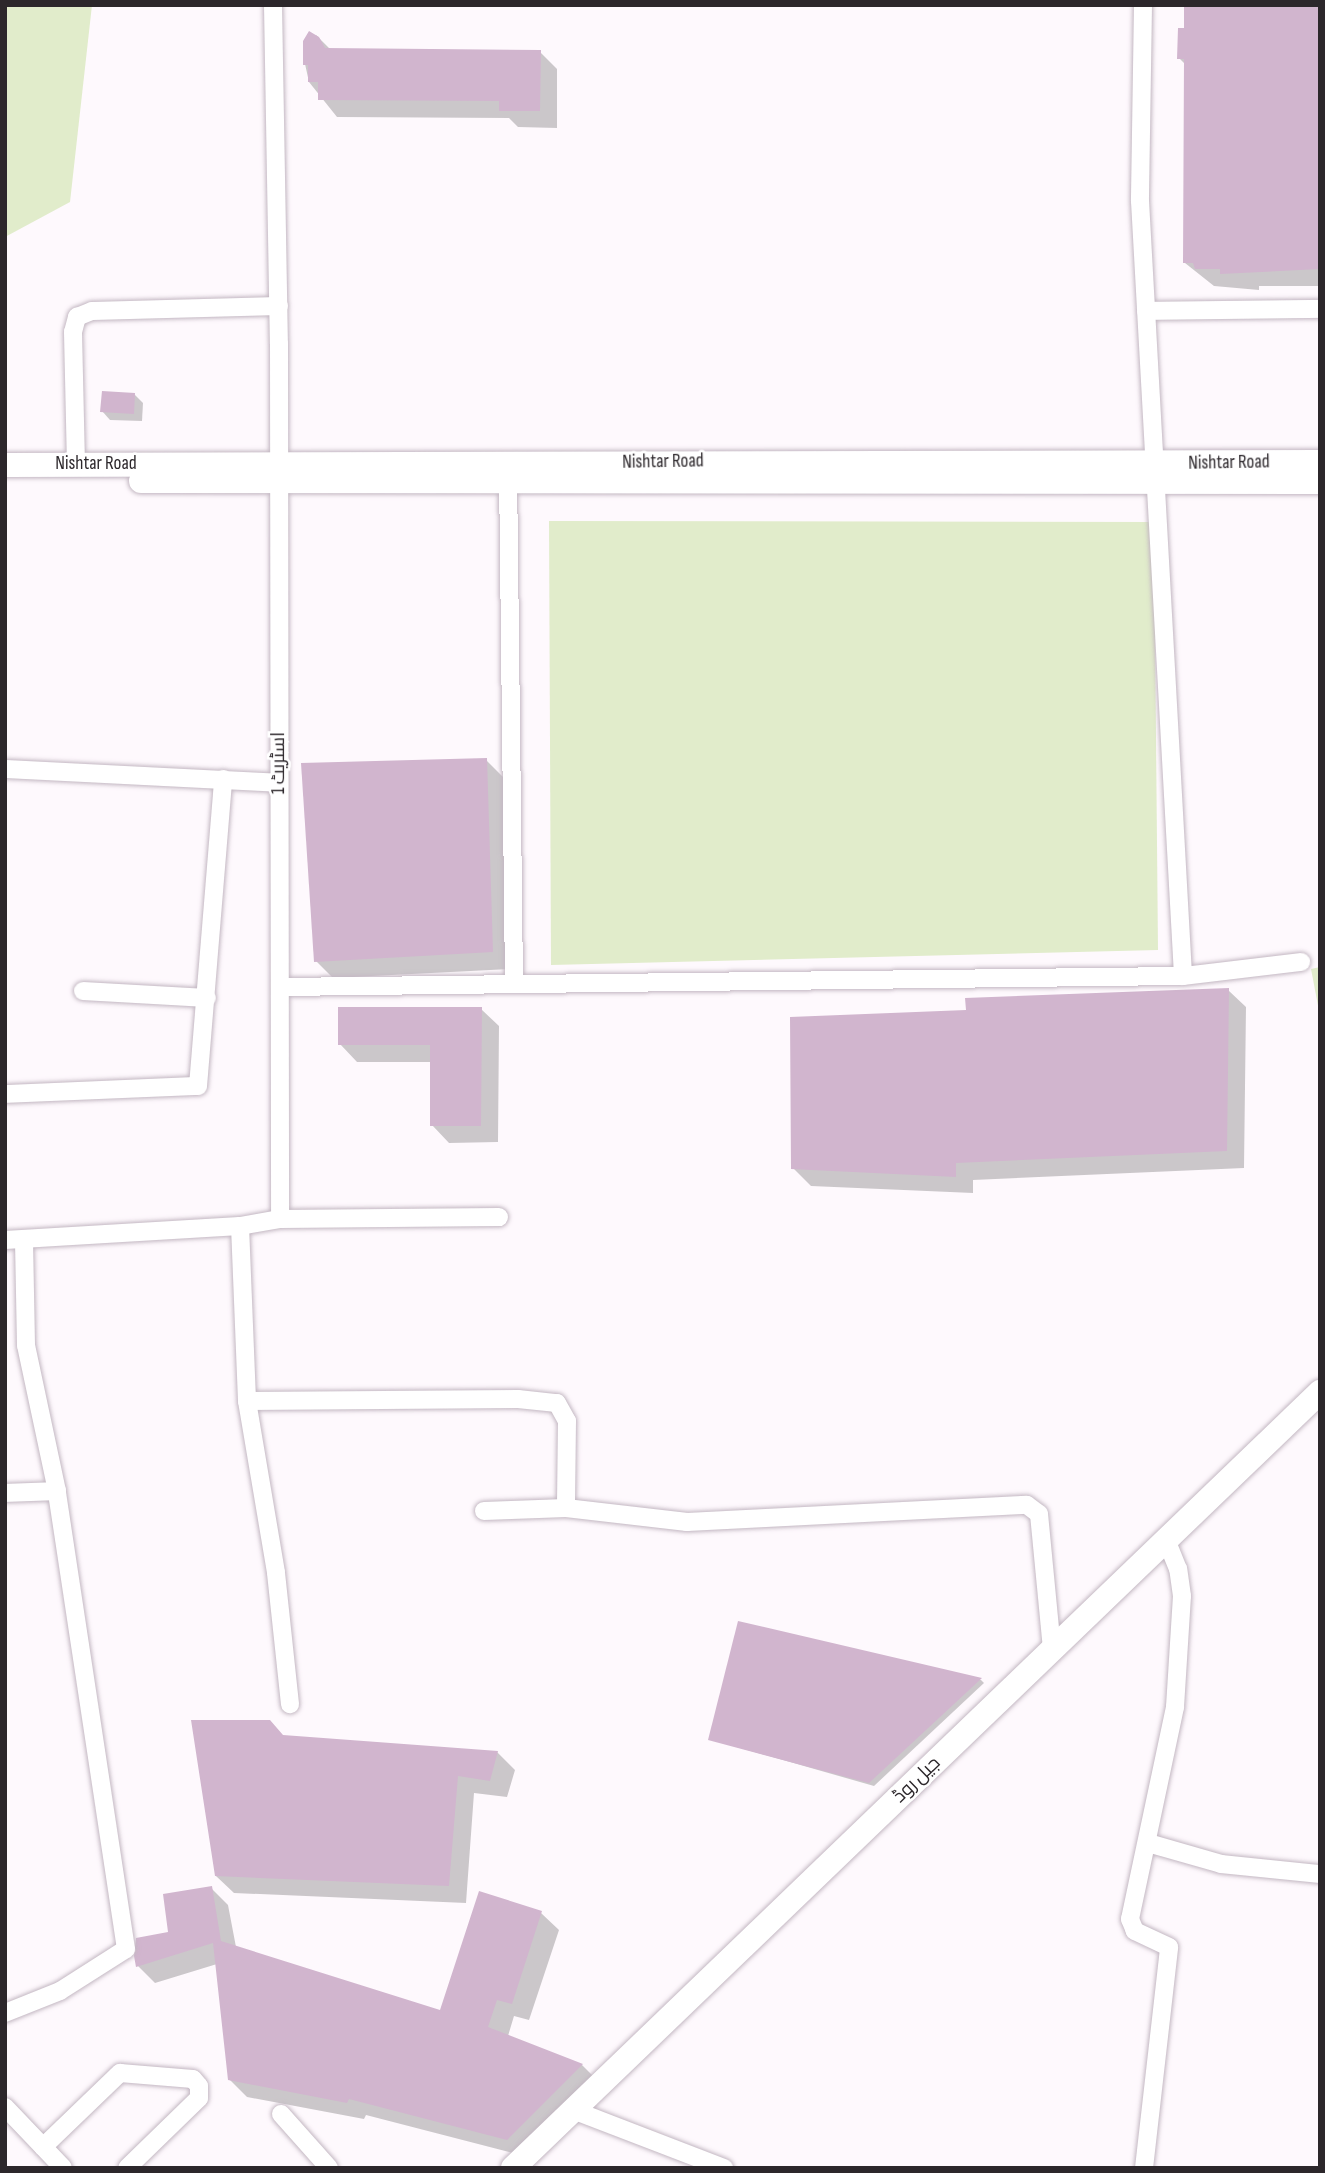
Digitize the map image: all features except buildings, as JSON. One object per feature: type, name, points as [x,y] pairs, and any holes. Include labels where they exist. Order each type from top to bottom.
[{"type":"main road","name":"Nishtar Road","points":[[1153,474],[1320,462]]},
{"type":"main road","name":"Nishtar Road","points":[[5,465],[508,473],[1153,474],[1320,482]]},
{"type":"main road","name":"Nishtar Road","points":[[5,481],[278,471]]},
{"type":"main road","name":"جیل روڈ","points":[[513,2168],[1320,1392]]},
{"type":"street","name":"اسٹریٹ 1","points":[[274,5],[279,306],[280,1219]]},
{"type":"street","points":[[1143,5],[1140,201],[1153,474],[1183,976]]},
{"type":"street","points":[[76,465],[73,332],[77,317],[92,310],[279,306]]},
{"type":"street","points":[[1146,311],[1320,309]]},
{"type":"street","points":[[508,473],[514,981]]},
{"type":"street","points":[[5,769],[279,783]]},
{"type":"street","points":[[5,1094],[194,1088],[200,1082],[223,779]]},
{"type":"street","points":[[280,987],[514,981],[1183,976],[1301,962]]},
{"type":"street","points":[[83,991],[207,998]]},
{"type":"street","points":[[5,1240],[240,1226],[280,1219],[499,1217]]},
{"type":"street","points":[[240,1226],[247,1401],[275,1573],[290,1704]]},
{"type":"street","points":[[5,2012],[61,1992],[126,1949],[57,1491],[26,1345],[24,1240]]},
{"type":"street","points":[[247,1401],[518,1399],[557,1403],[567,1421],[566,1508]]},
{"type":"street","points":[[5,1493],[57,1491]]},
{"type":"street","points":[[484,1511],[566,1508],[687,1522],[1027,1504],[1039,1514],[1052,1650]]},
{"type":"street","points":[[1144,2168],[1169,1954],[1164,1942],[1130,1926],[1175,1707],[1181,1642],[1179,1578],[1166,1540]]},
{"type":"street","points":[[1148,1843],[1221,1864],[1320,1874]]},
{"type":"street","points":[[43,2147],[120,2073],[193,2079],[199,2086],[199,2098],[127,2168]]},
{"type":"street","points":[[5,2107],[62,2168]]},
{"type":"street","points":[[573,2110],[723,2168]]},
{"type":"street","points":[[281,2115],[328,2168]]},
{"type":"green space","points":[[5,5],[92,5],[70,202],[5,237]]},
{"type":"green space","points":[[549,521],[1154,522],[1158,950],[551,965]]},
{"type":"green space","points":[[1320,967],[1320,1016],[1311,969]]}]
